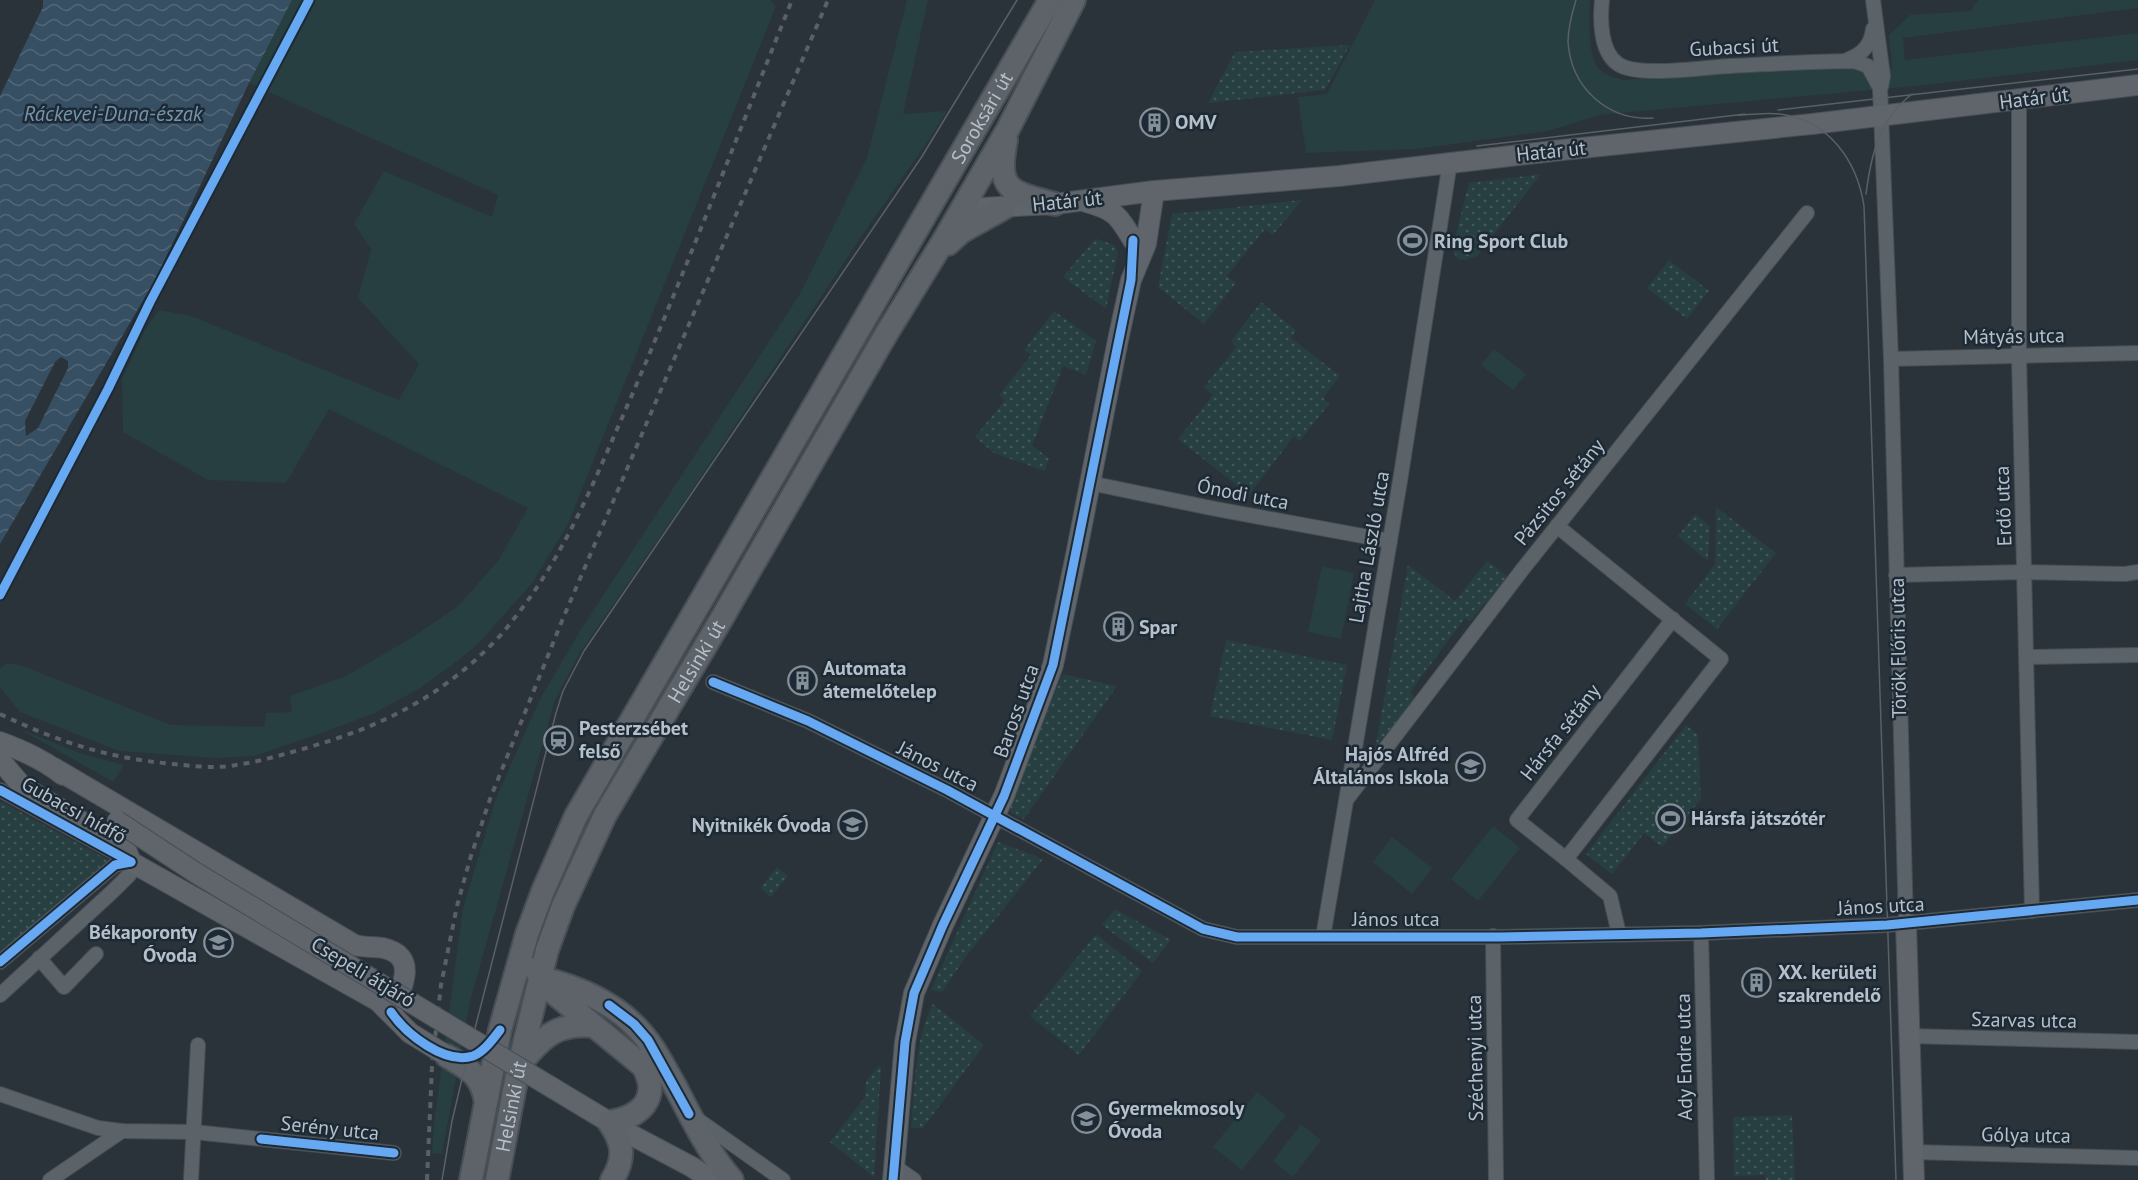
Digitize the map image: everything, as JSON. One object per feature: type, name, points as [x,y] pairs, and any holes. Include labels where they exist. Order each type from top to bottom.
[{"type":"main road","name":"Soroksári út","points":[[914,235],[1050,0]]},
{"type":"main road","name":"Soroksári út","points":[[962,209],[1008,129],[1074,0]]},
{"type":"main road","name":"Határ út","points":[[962,209],[1054,204],[1148,192],[1307,179],[1881,116],[2138,85]]},
{"type":"main road","points":[[914,235],[927,224],[962,209],[957,199],[956,188],[974,129]]},
{"type":"main road","points":[[1008,129],[1002,166],[1006,183],[1024,196],[1054,204]]},
{"type":"main road","name":"Baross utca","points":[[893,1173],[905,1042],[914,993],[943,925],[995,816],[1053,665],[1131,280],[1133,240],[1141,208],[1148,192]]},
{"type":"main road","name":"Baross utca","points":[[1131,280],[1146,244],[1148,192]]},
{"type":"main road","points":[[1080,200],[1106,207],[1123,224],[1133,240]]},
{"type":"main road","points":[[931,260],[961,232],[1005,208]]},
{"type":"main road","name":"Helsinki út","points":[[501,1174],[519,1065],[548,950],[563,906],[605,815],[885,336],[962,209]]},
{"type":"main road","name":"Helsinki út","points":[[473,1178],[500,1030],[509,997],[527,934],[568,832],[585,798],[914,235]]},
{"type":"main road","name":"Csepeli átjáró","points":[[0,742],[20,749],[54,768],[117,821]]},
{"type":"main road","name":"Csepeli átjáró","points":[[0,750],[117,821],[196,873],[617,1126]]},
{"type":"main road","points":[[0,760],[22,786],[109,838],[127,852],[131,862],[378,1001],[410,1033],[477,1076],[483,1086],[486,1104]]},
{"type":"main road","points":[[54,768],[355,945],[367,948],[381,947],[393,951],[402,960],[406,972],[403,987],[391,1012]]},
{"type":"main road","points":[[568,832],[554,895],[532,957],[533,965],[554,993],[643,1066],[649,1077],[649,1099],[643,1108],[617,1126]]},
{"type":"main road","name":"Török Flóris utca","points":[[1906,924],[1914,1180]]},
{"type":"main road","points":[[548,950],[549,962],[567,984]]},
{"type":"main road","points":[[509,997],[523,985],[541,978],[567,984],[609,1005],[634,1024],[648,1040],[689,1114],[720,1165],[732,1180]]},
{"type":"main road","points":[[519,1065],[540,1042],[561,1028],[577,1024],[594,1026]]},
{"type":"main road","points":[[447,1056],[475,1055],[486,1047],[500,1030]]},
{"type":"main road","points":[[612,1180],[622,1161],[622,1146],[617,1134],[617,1126]]},
{"type":"main road","points":[[617,1126],[688,1180]]},
{"type":"main road","points":[[617,1126],[692,1167],[711,1180]]},
{"type":"street","name":"Gubacsi út","points":[[1602,0],[1602,25],[1606,48],[1615,62],[1627,68],[1661,70],[1860,62],[1868,66],[1880,88]]},
{"type":"street","points":[[1873,0],[1883,76],[1880,88],[1881,116]]},
{"type":"street","points":[[1842,61],[1858,55],[1868,46],[1875,18]]},
{"type":"street","name":"Erdő utca","points":[[2019,99],[2019,356],[2032,911]]},
{"type":"street","name":"Török Flóris utca","points":[[1881,116],[1891,359],[1906,924]]},
{"type":"street","name":"Lajtha László utca","points":[[1323,938],[1390,541],[1450,162]]},
{"type":"street","name":"Pázsitos sétány","points":[[1346,800],[1522,570],[1807,213]]},
{"type":"street","name":"Mátyás utca","points":[[1891,359],[2138,353]]},
{"type":"street","name":"Ónodi utca","points":[[1090,483],[1390,541]]},
{"type":"street","points":[[1557,526],[1721,659],[1566,859]]},
{"type":"street","points":[[1896,575],[2025,572],[2125,574],[2138,572]]},
{"type":"street","name":"Hársfa sétány","points":[[1619,934],[1610,896],[1517,820],[1673,619]]},
{"type":"street","points":[[2027,657],[2138,655]]},
{"type":"street","name":"János utca","points":[[712,682],[808,722],[995,816],[1203,929],[1236,937],[1701,933],[1906,924],[2138,900]]},
{"type":"street","name":"Gubacsi hídfő","points":[[0,789],[131,862]]},
{"type":"street","points":[[0,962],[115,865],[131,862],[130,874],[0,995]]},
{"type":"street","points":[[101,878],[113,891]]},
{"type":"street","name":"Ady Endre utca","points":[[1701,933],[1707,1180]]},
{"type":"street","name":"Széchenyi utca","points":[[1493,936],[1496,1180]]},
{"type":"street","points":[[39,958],[64,987],[96,954]]},
{"type":"street","name":"Szarvas utca","points":[[1909,1036],[2138,1042]]},
{"type":"street","points":[[191,1180],[198,1045]]},
{"type":"street","name":"Serény utca","points":[[0,1094],[98,1128],[122,1131],[195,1132],[394,1153]]},
{"type":"street","points":[[689,1114],[783,1180]]},
{"type":"street","points":[[50,1180],[122,1131]]},
{"type":"street","name":"Gólya utca","points":[[1913,1152],[2138,1158]]},
{"type":"street","points":[[893,1173],[914,1180]]},
{"type":"green space","points":[[292,0],[770,0],[776,6],[568,524],[533,582],[478,644],[420,688],[375,713],[254,756],[216,758],[119,751],[20,712],[0,687],[0,669],[7,663],[23,666],[171,725],[264,727],[266,713],[292,712],[290,696],[346,676],[413,637],[458,606],[498,561],[528,508],[329,409],[286,483],[208,480],[123,432],[122,379],[145,330],[159,310],[191,316],[399,400],[419,364],[358,298],[371,249],[354,224],[384,171],[492,217],[498,195],[249,83]]},
{"type":"green space","points":[[907,0],[928,0],[903,114],[947,111],[581,651],[555,700],[470,1001],[442,1154],[432,1153],[463,908],[495,801],[539,701],[580,631],[800,294],[867,158]]},
{"type":"green space","points":[[1375,0],[1590,0],[1590,35],[1594,61],[1603,73],[1624,80],[1852,66],[1892,68],[1889,35],[1910,15],[1970,11],[1978,0],[2138,0],[2138,8],[1903,38],[1905,60],[2138,33],[2138,60],[1925,85],[1599,115],[1548,131],[1417,149],[1306,153],[1298,97],[1327,94]]},
{"type":"green space","points":[[1350,45],[1325,90],[1208,103],[1235,52]]},
{"type":"green space","points":[[1541,174],[1477,256],[1466,260],[1458,259],[1452,250],[1469,183]]},
{"type":"green space","points":[[1302,200],[1273,235],[1265,229],[1227,276],[1236,283],[1204,324],[1158,287],[1172,214]]},
{"type":"green space","points":[[1097,239],[1114,245],[1118,252],[1106,309],[1063,277]]},
{"type":"green space","points":[[1669,260],[1709,291],[1687,319],[1647,288]]},
{"type":"green space","points":[[1261,302],[1296,330],[1291,338],[1340,376],[1323,398],[1329,404],[1300,441],[1294,436],[1249,495],[1178,439],[1213,395],[1204,387],[1236,347],[1231,341]]},
{"type":"green space","points":[[1054,311],[1096,341],[1086,375],[1063,366],[1032,446],[1049,458],[1045,471],[994,453],[975,437],[1005,400],[999,395],[1031,355],[1024,350]]},
{"type":"green space","points":[[1494,349],[1526,374],[1513,390],[1481,365]]},
{"type":"green space","points":[[1716,507],[1776,553],[1717,629],[1685,604],[1715,564]]},
{"type":"green space","points":[[1695,514],[1710,526],[1708,561],[1678,536]]},
{"type":"green space","points":[[1487,561],[1510,578],[1488,606],[1484,604],[1470,622],[1465,618],[1410,692],[1416,698],[1374,755],[1408,565],[1455,601]]},
{"type":"green space","points":[[1322,566],[1354,573],[1341,639],[1308,632]]},
{"type":"green space","points":[[1226,640],[1347,665],[1332,740],[1210,716]]},
{"type":"green space","points":[[1062,674],[1117,686],[1024,819],[1011,813],[1010,805]]},
{"type":"green space","points":[[1686,725],[1698,735],[1701,799],[1662,847],[1644,833],[1612,874],[1586,854]]},
{"type":"green space","points":[[20,729],[82,754],[124,765],[113,782]]},
{"type":"green space","points":[[0,801],[108,860],[0,955]]},
{"type":"green space","points":[[1493,826],[1520,848],[1478,901],[1451,879]]},
{"type":"green space","points":[[1392,837],[1432,868],[1412,894],[1373,862]]},
{"type":"green space","points":[[998,842],[1043,859],[965,958],[942,992],[931,990]]},
{"type":"green space","points":[[777,867],[788,876],[771,897],[760,888]]},
{"type":"green space","points":[[1115,909],[1171,940],[1153,963],[1102,925]]},
{"type":"green space","points":[[1096,934],[1142,971],[1079,1055],[1030,1016]]},
{"type":"green space","points":[[933,1004],[984,1045],[923,1128],[911,1128],[919,1048]]},
{"type":"green space","points":[[879,1066],[881,1067],[874,1177],[830,1142],[865,1097],[866,1081]]},
{"type":"green space","points":[[1257,1092],[1286,1115],[1242,1170],[1213,1147]]},
{"type":"green space","points":[[1792,1115],[1795,1180],[1766,1180],[1765,1175],[1734,1176],[1733,1117]]},
{"type":"green space","points":[[1301,1124],[1321,1140],[1293,1177],[1273,1161]]},
{"type":"water","name":"Ráckevei-Duna-észak","points":[[43,0],[292,0],[249,83],[155,280],[0,544],[0,96],[43,7]]},
{"type":"pier","points":[[61,357],[68,361],[68,368],[38,428],[26,436],[25,421],[55,362]]},
{"type":"tram line","points":[[442,1180],[462,1079],[563,691],[584,651],[921,158],[1017,0]]},
{"type":"tram line","points":[[1576,0],[1569,26],[1568,42],[1576,73],[1584,87],[1594,98],[1621,114],[1653,118]]},
{"type":"tram line","points":[[1778,110],[2138,69]]},
{"type":"tram line","points":[[1866,194],[1878,139],[1892,115],[1912,94]]},
{"type":"tram line","points":[[1477,146],[1745,114]]},
{"type":"tram line","points":[[1738,115],[1780,114],[1812,124],[1826,134],[1847,158],[1855,173],[1864,206],[1896,1180]]},
{"type":"railway","points":[[0,714],[63,741],[126,758],[204,767],[228,766],[303,749],[358,731],[430,695],[475,661],[520,611],[569,534],[632,395],[673,297],[792,0]]},
{"type":"railway","points":[[427,1180],[432,1066],[441,985],[457,906],[490,799],[564,616],[828,0]]},
{"type":"cycle path","points":[[0,595],[108,389],[150,302],[309,0]]},
{"type":"cycle path","points":[[893,1180],[905,1042],[914,993],[943,925],[1004,796],[1053,665],[1131,280],[1133,240]]},
{"type":"cycle path","points":[[713,682],[808,721],[947,790],[1203,929],[1237,937],[1500,937],[1701,933],[1887,925],[2138,900]]},
{"type":"cycle path","points":[[0,790],[131,862]]},
{"type":"cycle path","points":[[0,962],[115,865],[131,862]]},
{"type":"cycle path","points":[[609,1005],[634,1024],[648,1040],[689,1114]]},
{"type":"cycle path","points":[[391,1012],[406,1029],[427,1046],[450,1056],[462,1058],[481,1052],[500,1030]]},
{"type":"cycle path","points":[[261,1139],[394,1153]]},
{"type":"place","name":"OMV","points":[[1154,122]]},
{"type":"place","name":"Ring Sport Club","points":[[1413,241]]},
{"type":"place","name":"Spar","points":[[1118,627]]},
{"type":"place","name":"Automata átemelőtelep","points":[[802,680]]},
{"type":"place","name":"Pesterzsébet felső","points":[[558,740]]},
{"type":"place","name":"Hajós Alfréd Általános Iskola","points":[[1470,766]]},
{"type":"place","name":"Hársfa játszótér","points":[[1670,818]]},
{"type":"place","name":"Nyitnikék Óvoda","points":[[852,825]]},
{"type":"place","name":"Békaporonty Óvoda","points":[[218,943]]},
{"type":"place","name":"XX. kerületi szakrendelő","points":[[1757,983]]},
{"type":"place","name":"Gyermekmosoly Óvoda","points":[[1087,1119]]}]
